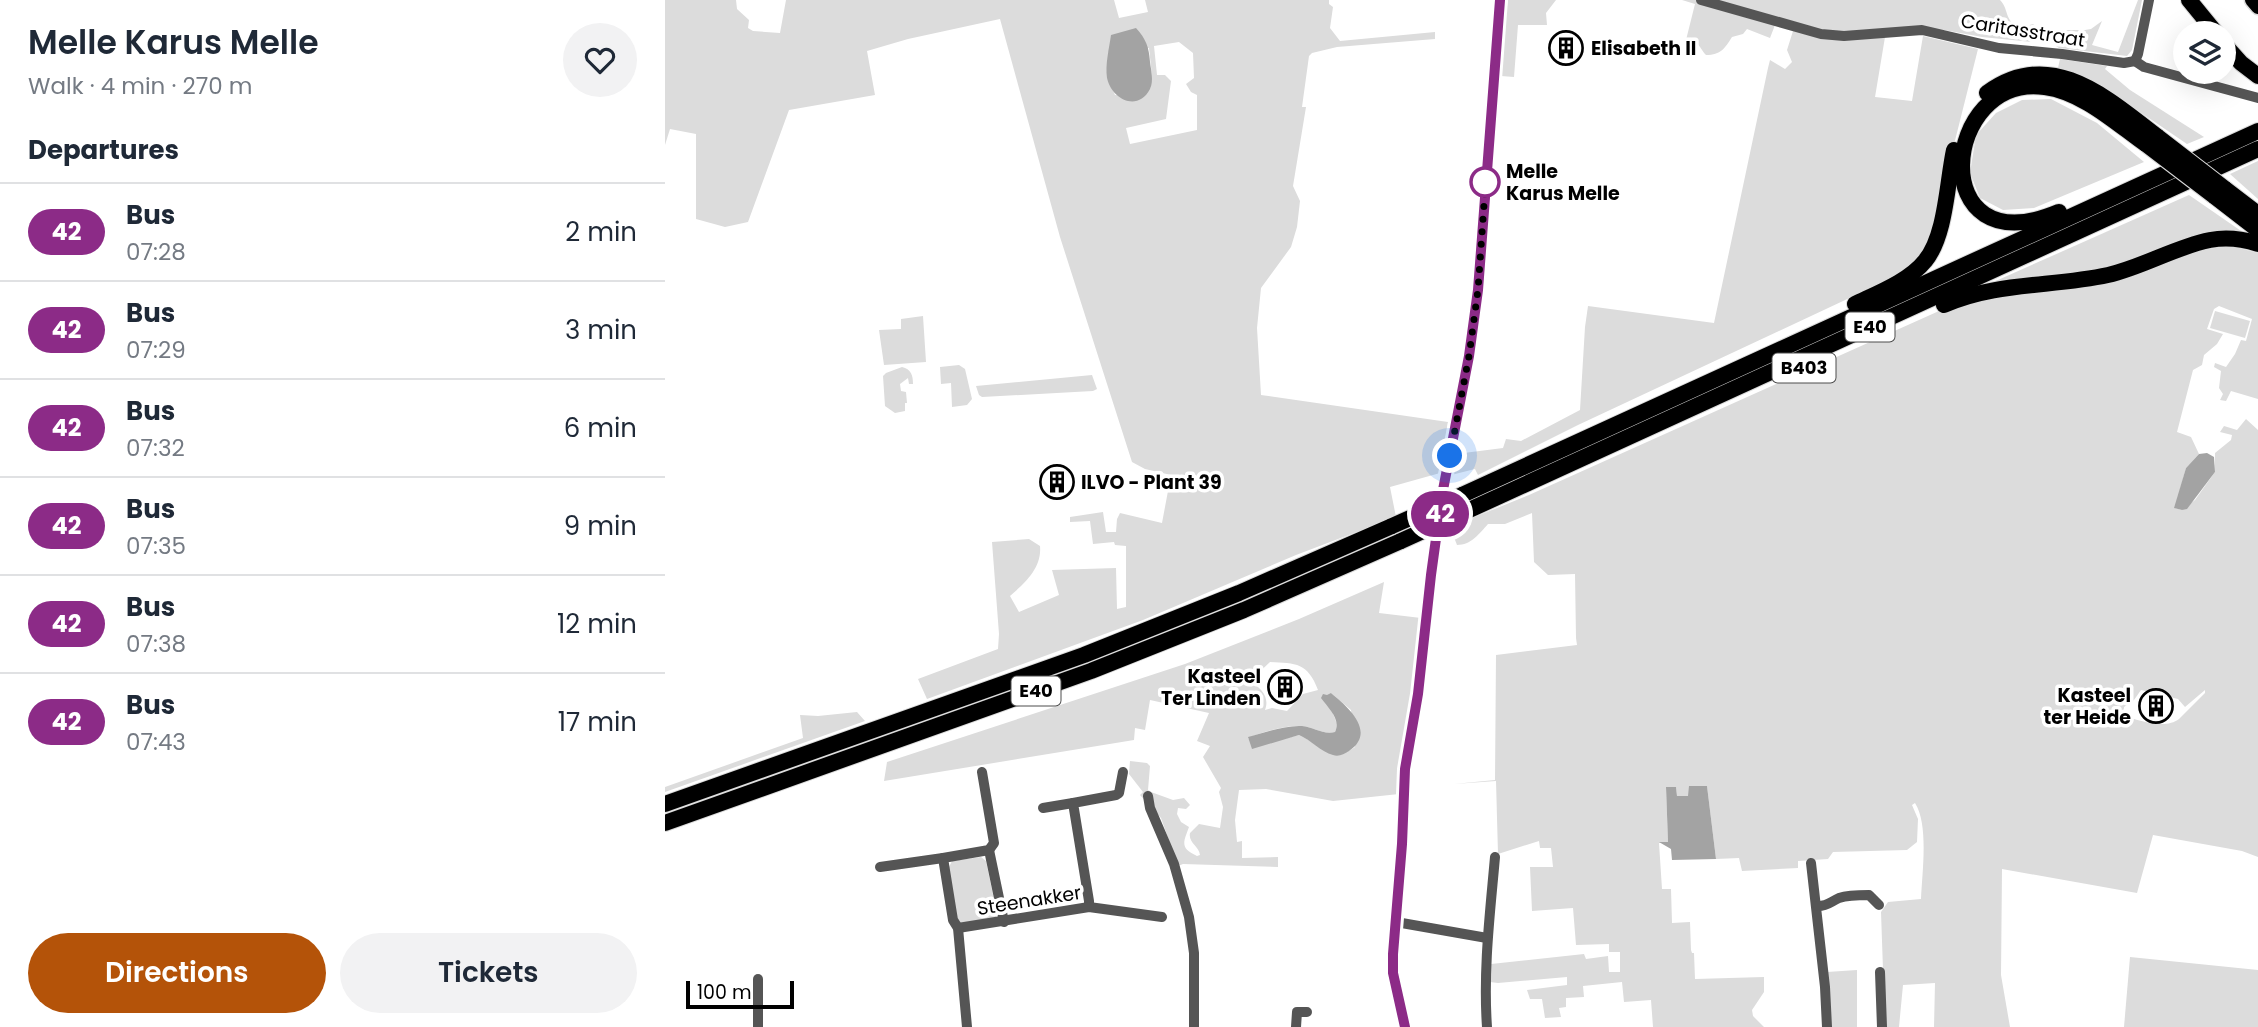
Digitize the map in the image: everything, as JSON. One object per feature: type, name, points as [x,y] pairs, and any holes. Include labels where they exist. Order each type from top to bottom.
[{"type":"highway","points":[[2193,3],[2207,21]]},
{"type":"highway","points":[[2236,57],[2258,76]]},
{"type":"highway","name":"B403","points":[[1822,331],[1847,308],[1898,282],[1925,261],[1940,229],[1950,167],[1961,125],[1983,96],[2023,75],[2061,76],[2086,86],[2105,98],[2153,141],[2219,192],[2258,230]]},
{"type":"highway","name":"B403","points":[[2153,141],[2060,90],[2045,87],[2017,89],[1989,104],[1976,118],[1964,146],[1961,174],[1967,195],[1979,210],[2002,221],[2034,221],[2099,195],[2258,122]]},
{"type":"highway","name":"E40","points":[[1471,503],[1822,331],[2258,131]]},
{"type":"highway","name":"E40","points":[[665,804],[1084,654],[1471,503],[2258,149]]},
{"type":"highway","name":"B403","points":[[2219,192],[2258,214]]},
{"type":"highway","name":"B403","points":[[1471,503],[1525,492],[1960,298],[1984,292],[2107,275],[2196,243],[2234,239],[2258,244]]},
{"type":"highway","name":"E40","points":[[665,823],[1091,671],[1244,610],[1397,533]]},
{"type":"main road","points":[[2252,0],[2258,8]]},
{"type":"street","points":[[1405,1027],[1393,973],[1405,769],[1418,694],[1442,495],[1469,356],[1478,290],[1500,0]]},
{"type":"street","name":"Caritasstraat","points":[[1701,0],[1821,34],[1844,36],[1922,30],[1999,48],[2124,63],[2135,61],[2144,67],[2258,98]]},
{"type":"street","points":[[2135,61],[2149,0]]},
{"type":"street","points":[[982,772],[1004,922]]},
{"type":"street","points":[[1043,808],[1116,795],[1119,793],[1123,772]]},
{"type":"street","points":[[1148,796],[1150,808],[1174,863],[1189,917],[1194,953],[1194,1027]]},
{"type":"street","points":[[1073,803],[1089,907]]},
{"type":"street","points":[[880,867],[943,858],[992,847]]},
{"type":"street","points":[[1487,1027],[1487,938],[1495,857]]},
{"type":"street","points":[[943,858],[953,920],[958,928]]},
{"type":"street","points":[[1811,863],[1818,906],[1827,1027]]},
{"type":"street","points":[[1818,906],[1828,906],[1843,897],[1865,895],[1869,895],[1879,905]]},
{"type":"street","name":"Steenakker","points":[[967,1027],[958,928],[1089,907],[1161,917]]},
{"type":"street","points":[[1396,922],[1487,938]]},
{"type":"street","points":[[1880,972],[1882,1027]]},
{"type":"street","points":[[758,979],[758,1027]]},
{"type":"street","points":[[1296,1027],[1297,1012],[1307,1012]]},
{"type":"shaded area","points":[[665,0],[736,0],[737,9],[749,20],[748,28],[753,31],[780,33],[786,0],[1114,0],[1119,18],[1148,12],[1145,0],[1329,0],[1333,7],[1330,28],[1340,41],[1435,32],[1435,39],[1337,47],[1309,56],[1302,107],[1306,107],[1293,186],[1300,201],[1297,227],[1291,247],[1261,288],[1257,328],[1261,395],[1448,422],[1440,473],[1390,487],[1396,517],[1296,555],[1143,620],[927,699],[918,679],[998,649],[992,542],[1029,539],[1040,546],[1035,568],[1010,596],[1019,612],[1059,595],[1052,570],[1116,568],[1117,609],[1126,607],[1126,546],[1115,545],[1114,542],[1093,544],[1090,521],[1070,522],[1070,517],[1103,512],[1106,532],[1116,532],[1120,513],[1162,523],[1171,475],[1145,469],[1132,462],[1060,237],[1000,19],[867,51],[875,95],[789,110],[748,222],[725,227],[696,219],[696,134],[670,129],[665,145]],"holes":[[[1179,42],[1193,53],[1194,78],[1186,84],[1191,92],[1197,95],[1197,130],[1130,144],[1126,128],[1166,119],[1171,81],[1165,75],[1157,75],[1154,46]],[[1149,48],[1152,76],[1150,89],[1115,95],[1107,77],[1108,52]]]},
{"type":"shaded area","points":[[1508,0],[1556,0],[1546,13],[1547,25],[1518,25],[1514,77],[1497,73]]},
{"type":"shaded area","points":[[1682,0],[2000,0],[2014,25],[2019,28],[2033,24],[2036,26],[2038,38],[2032,42],[1944,30],[1848,33],[1775,25],[1770,38],[1747,29],[1743,34],[1732,37],[1719,52],[1706,55],[1697,44],[1686,40],[1695,4]]},
{"type":"shaded area","points":[[2138,0],[2142,0],[2132,50],[2127,56],[2059,48],[2049,41],[2050,32],[2053,30],[2091,29],[2102,21],[2092,45],[2118,52]]},
{"type":"shaded area","points":[[1136,28],[1148,48],[1152,79],[1145,96],[1132,101],[1114,92],[1107,78],[1107,67],[1111,35]]},
{"type":"shaded area","points":[[1793,31],[1885,37],[1875,97],[1912,101],[1923,36],[1978,49],[1928,248],[1907,271],[1578,425],[1478,475],[1475,469],[1451,475],[1456,454],[1503,448],[1506,439],[1521,441],[1580,410],[1588,306],[1714,323],[1770,60],[1785,69],[1792,62],[1787,50]]},
{"type":"shaded area","points":[[2060,59],[2107,66],[2105,69],[2130,90],[2204,137],[2187,144],[2118,97],[2078,74],[2058,68]]},
{"type":"shaded area","points":[[2051,99],[2097,123],[2144,162],[2034,208],[2003,210],[1980,198],[1970,173],[1976,135],[1996,113],[2022,100]]},
{"type":"shaded area","points":[[2258,161],[2258,199],[2230,174]]},
{"type":"shaded area","points":[[2189,195],[2244,233],[2103,271],[1989,284]]},
{"type":"shaded area","points":[[2231,246],[2258,253],[2258,399],[2231,391],[2226,401],[2220,400],[2223,394],[2219,388],[2221,371],[2214,367],[2215,363],[2226,367],[2241,340],[2246,341],[2252,319],[2219,306],[2214,309],[2207,329],[2223,334],[2217,344],[2204,355],[2202,365],[2193,370],[2177,432],[2191,437],[2199,454],[2186,468],[2175,508],[2182,510],[2195,500],[2215,472],[2215,453],[2231,440],[2232,435],[2220,432],[2224,426],[2237,430],[2246,419],[2258,430],[2258,857],[2242,851],[2153,835],[2137,893],[2002,869],[2001,975],[2010,1027],[1934,1027],[1935,983],[1903,985],[1899,1027],[1885,1027],[1881,912],[1888,902],[1921,899],[1923,836],[1915,803],[1912,805],[1918,819],[1917,842],[1907,850],[1833,852],[1828,859],[1798,861],[1798,868],[1742,871],[1739,858],[1716,859],[1707,786],[1689,796],[1677,796],[1676,787],[1666,788],[1668,842],[1659,843],[1662,889],[1671,889],[1672,923],[1690,922],[1695,979],[1764,977],[1764,992],[1752,1010],[1753,1016],[1764,1027],[1653,1027],[1651,1000],[1624,1002],[1622,982],[1583,986],[1584,997],[1566,998],[1566,1007],[1559,1008],[1561,1017],[1545,1018],[1542,999],[1530,999],[1527,990],[1567,985],[1567,977],[1490,982],[1491,964],[1584,954],[1586,959],[1608,956],[1609,972],[1620,972],[1620,952],[1609,952],[1609,944],[1576,945],[1573,908],[1532,911],[1530,867],[1553,867],[1551,848],[1540,848],[1539,841],[1498,854],[1496,781],[1454,784],[1495,780],[1496,655],[1577,645],[1575,574],[1548,575],[1534,562],[1532,513],[1505,524],[1488,524],[1462,545],[1457,545],[1450,527],[1529,495],[1968,298],[2073,288],[2128,278],[2200,250]],"holes":[[[2141,690],[2178,699],[2185,707],[2205,690],[2179,719],[2167,724],[2123,716],[2124,707],[2134,700]]]},
{"type":"shaded area","points":[[2215,311],[2250,321],[2245,338],[2210,328]]},
{"type":"shaded area","points":[[923,316],[926,362],[884,365],[879,330],[901,329],[901,319]]},
{"type":"shaded area","points":[[959,365],[965,369],[972,399],[967,405],[952,407],[951,383],[941,384],[940,367]]},
{"type":"shaded area","points":[[902,367],[911,373],[913,384],[909,384],[908,378],[900,384],[901,391],[906,392],[907,403],[905,411],[895,413],[885,406],[883,376]]},
{"type":"shaded area","points":[[1092,375],[1097,389],[1093,391],[982,397],[976,386]]},
{"type":"shaded area","points":[[2207,453],[2214,457],[2215,472],[2187,509],[2174,508],[2186,468],[2199,454]]},
{"type":"shaded area","points":[[1384,582],[1379,613],[1421,618],[1414,685],[1400,768],[1399,794],[1333,801],[1266,789],[1239,790],[1235,820],[1237,842],[1242,841],[1242,858],[1278,857],[1278,867],[1178,866],[1161,818],[1140,795],[1143,792],[1129,774],[1130,761],[1147,763],[1150,766],[1148,790],[1173,800],[1184,798],[1190,805],[1186,809],[1178,808],[1177,814],[1181,822],[1189,827],[1184,841],[1185,848],[1197,856],[1200,855],[1190,833],[1199,824],[1220,828],[1223,807],[1219,792],[1221,788],[1203,757],[1210,746],[1197,741],[1209,713],[1150,700],[1145,730],[1135,728],[1134,740],[884,781],[887,762],[1185,664]],"holes":[[[1270,662],[1300,666],[1310,674],[1318,690],[1303,694],[1287,711],[1272,708],[1265,710],[1263,693],[1250,681]],[[1331,693],[1351,710],[1355,747],[1346,752],[1326,752],[1299,735],[1257,746],[1248,738],[1274,729],[1295,726],[1335,732]]]},
{"type":"shaded area","points":[[1331,693],[1352,712],[1360,728],[1357,744],[1349,751],[1333,755],[1299,735],[1252,749],[1248,737],[1282,728],[1302,726],[1335,732],[1335,718],[1321,698],[1323,694]]},
{"type":"shaded area","points":[[857,712],[865,721],[665,792],[665,787],[803,738],[800,715]]},
{"type":"shaded area","points":[[1689,786],[1707,786],[1716,859],[1672,860],[1671,849],[1659,842],[1668,842],[1666,787],[1676,787],[1677,796],[1688,796]]},
{"type":"shaded area","points":[[981,857],[986,861],[997,914],[995,919],[961,925],[956,922],[949,867],[952,861]]},
{"type":"shaded area","points":[[2130,957],[2258,970],[2258,1027],[2124,1027]]},
{"type":"shaded area","points":[[1857,970],[1857,1027],[1828,1027],[1827,972]]},
{"type":"bus line","name":"42","points":[[1405,1027],[1393,973],[1405,769],[1418,694],[1442,495],[1469,356],[1478,290],[1500,0]]},
{"type":"place","name":"Elisabeth II","points":[[1566,48]]},
{"type":"place","name":"Melle Karus Melle","points":[[1485,182]]},
{"type":"place","name":"ILVO - Plant 39","points":[[1057,482]]},
{"type":"place","name":"Kasteel Ter Linden","points":[[1285,687]]},
{"type":"place","name":"Kasteel ter Heide","points":[[2156,706]]},
{"type":"route","points":[[1450,456],[1469,356],[1478,290],[1486,176],[1485,182]]}]
